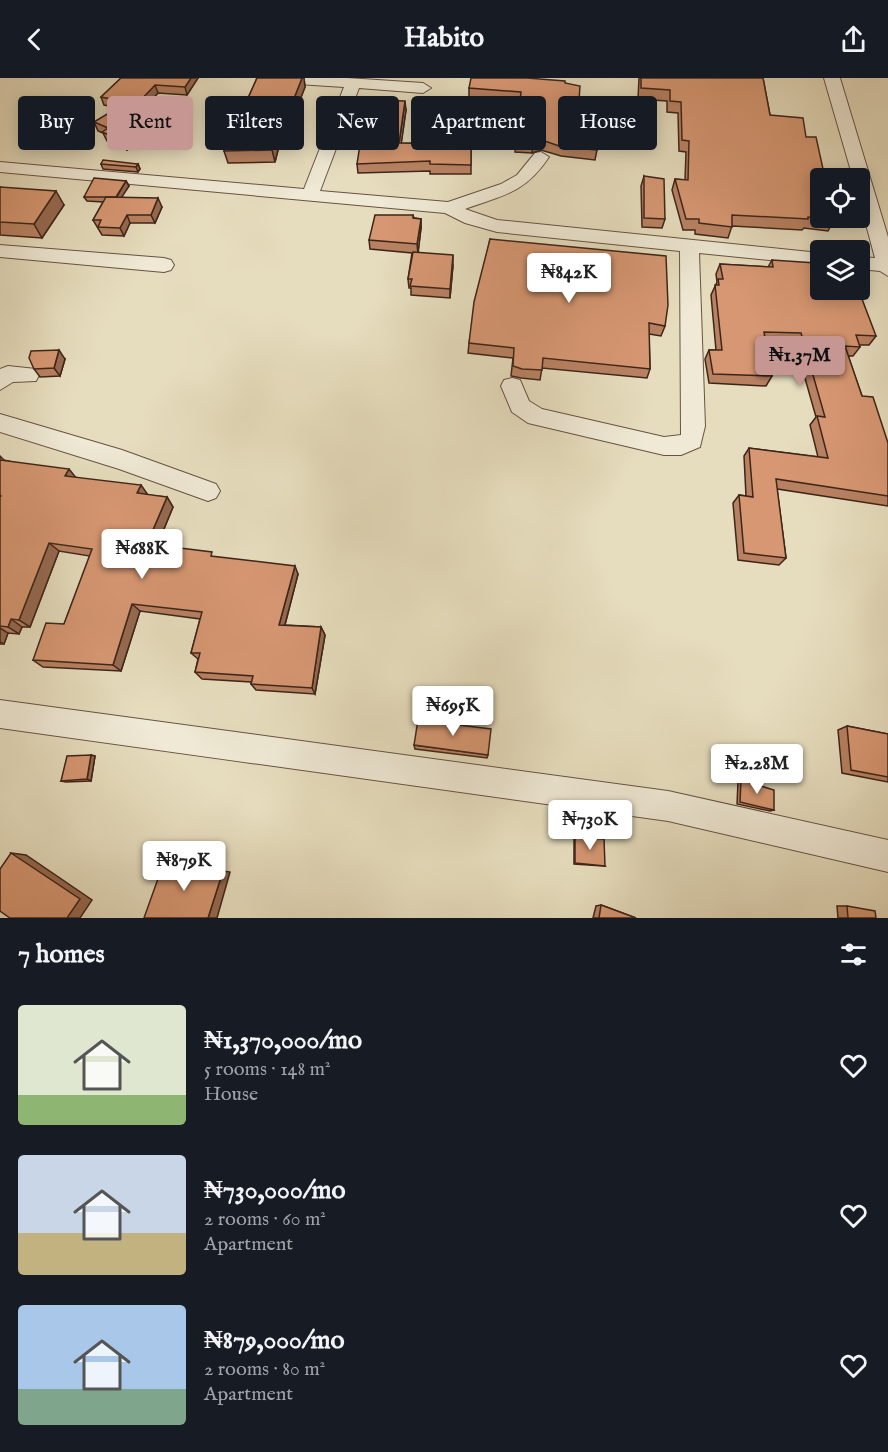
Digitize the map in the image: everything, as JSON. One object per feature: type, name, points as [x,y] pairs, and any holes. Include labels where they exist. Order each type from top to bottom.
[{"type":"street","points":[[282,78],[423,88]]},
{"type":"street","points":[[832,78],[887,267],[870,264]]},
{"type":"street","points":[[310,195],[352,84]]},
{"type":"street","points":[[449,208],[507,188],[523,179],[542,158]]},
{"type":"street","points":[[0,167],[449,208],[471,219],[497,226],[810,258]]},
{"type":"street","points":[[512,386],[520,406],[536,417],[664,446],[681,446],[692,440],[694,426],[689,246]]},
{"type":"street","points":[[0,251],[164,265]]},
{"type":"street","points":[[0,382],[8,374],[28,375]]},
{"type":"street","points":[[0,423],[122,460],[208,491]]},
{"type":"street","points":[[0,714],[668,806],[888,856]]},
{"type":"building","points":[[121,78],[191,78],[185,87],[155,85],[145,96],[101,97]]},
{"type":"building","points":[[257,78],[302,78],[295,96],[249,96]]},
{"type":"building","points":[[471,78],[527,78],[565,81],[565,83],[580,86],[579,96],[558,96],[558,146],[546,141],[546,96],[521,96],[521,92],[469,88]]},
{"type":"building","points":[[641,78],[763,78],[770,115],[803,118],[806,137],[816,137],[823,168],[810,168],[810,217],[808,219],[732,215],[732,227],[699,223],[699,219],[686,219],[675,179],[688,180],[689,141],[682,140],[681,102],[670,101],[670,90],[641,88]]},
{"type":"building","points":[[399,101],[405,101],[399,143]]},
{"type":"building","points":[[107,114],[107,128],[95,121]]},
{"type":"building","points":[[399,143],[411,143],[411,150],[471,150],[471,165],[430,164],[430,161],[357,164],[359,150],[399,150]]},
{"type":"building","points":[[224,150],[272,150],[224,151]]},
{"type":"building","points":[[103,160],[138,164],[136,167],[101,164]]},
{"type":"building","points":[[644,176],[664,179],[665,219],[644,218]]},
{"type":"building","points":[[94,178],[126,181],[116,197],[84,197]]},
{"type":"building","points":[[0,187],[56,191],[34,224],[0,222]]},
{"type":"building","points":[[106,197],[158,198],[151,215],[127,215],[120,228],[98,227],[101,220],[93,220]]},
{"type":"building","points":[[375,215],[413,215],[413,218],[421,219],[417,244],[369,240]]},
{"type":"building","points":[[490,239],[666,256],[668,305],[665,326],[649,323],[650,369],[543,358],[542,370],[522,369],[513,366],[514,348],[469,343],[474,302]]},
{"type":"building","points":[[413,252],[453,255],[450,289],[410,286],[412,279],[408,279]]},
{"type":"building","points":[[772,260],[810,263],[810,300],[862,300],[876,336],[856,335],[860,347],[845,346],[862,396],[873,397],[888,443],[888,496],[776,479],[786,558],[744,553],[739,495],[753,497],[749,448],[828,458],[817,416],[825,417],[801,333],[764,332],[772,376],[713,374],[709,350],[722,350],[715,285],[719,285],[718,279],[723,279],[720,264],[773,267]]},
{"type":"building","points":[[59,350],[54,368],[34,369],[29,358],[31,351]]},
{"type":"building","points":[[0,460],[69,469],[65,476],[141,485],[137,493],[167,497],[147,544],[212,552],[211,556],[295,566],[279,625],[321,627],[312,688],[251,684],[253,676],[195,672],[200,653],[191,653],[202,612],[132,604],[113,665],[33,660],[46,623],[64,624],[92,549],[49,543],[19,620],[11,619],[8,627],[0,626]]},
{"type":"building","points":[[418,720],[491,729],[488,755],[414,745]]},
{"type":"building","points":[[847,726],[888,734],[888,777],[851,770]]},
{"type":"building","points":[[91,755],[87,779],[61,781],[67,756]]},
{"type":"building","points":[[741,780],[774,790],[774,810],[740,802]]},
{"type":"building","points":[[575,837],[604,839],[605,866],[575,863]]},
{"type":"building","points":[[11,853],[80,899],[67,918],[10,918],[0,911],[0,869]]},
{"type":"building","points":[[165,859],[223,871],[208,918],[144,918]]},
{"type":"building","points":[[601,905],[636,918],[599,918]]},
{"type":"building","points":[[847,906],[875,911],[876,918],[848,918]]}]
